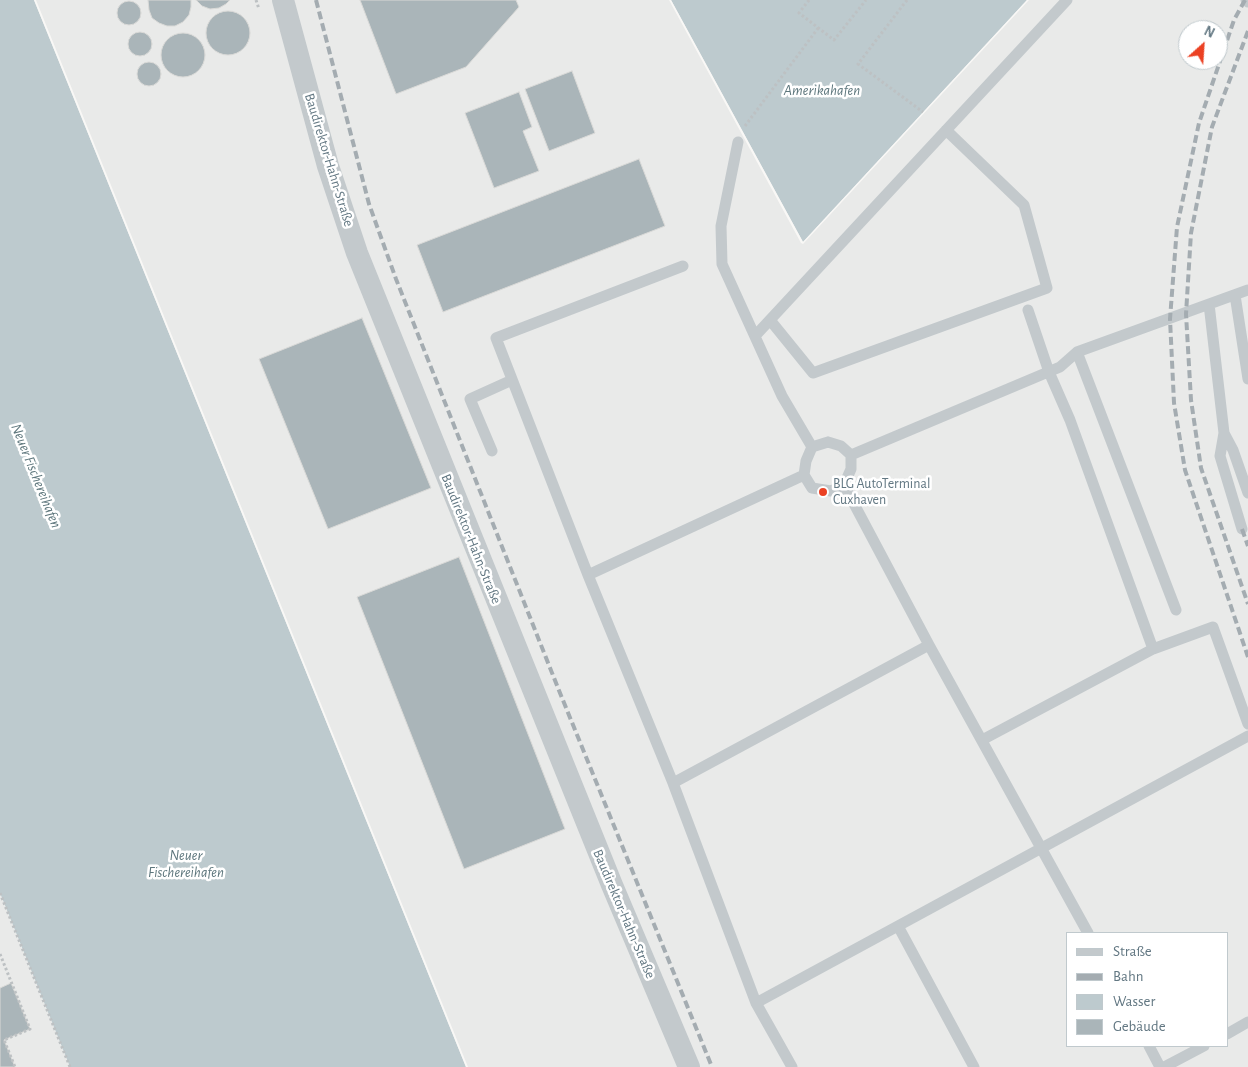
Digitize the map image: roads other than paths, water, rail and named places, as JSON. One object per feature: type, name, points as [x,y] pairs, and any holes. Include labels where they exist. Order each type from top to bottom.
[{"type":"street","name":"Baudirektor-Hahn-Straße","points":[[283,0],[328,166],[357,253],[601,858],[689,1067]]},
{"type":"lane","points":[[755,336],[1067,0]]},
{"type":"lane","points":[[770,320],[813,373],[1047,288],[1024,205],[946,130]]},
{"type":"lane","points":[[738,142],[721,226],[722,264],[782,396],[812,447]]},
{"type":"lane","points":[[683,266],[496,338],[588,575],[672,783],[756,1003],[792,1067]]},
{"type":"lane","points":[[851,455],[1060,367],[1077,352],[1248,290]]},
{"type":"lane","points":[[1235,295],[1248,379]]},
{"type":"lane","points":[[1209,304],[1224,434],[1220,456],[1242,529]]},
{"type":"lane","points":[[1028,310],[1049,372],[1070,420],[1153,649]]},
{"type":"lane","points":[[1077,352],[1176,610]]},
{"type":"lane","points":[[492,451],[470,399],[512,380]]},
{"type":"lane","points":[[1224,434],[1233,450],[1248,494]]},
{"type":"lane","points":[[828,442],[841,446],[851,455],[852,469],[844,485],[831,491],[812,488],[804,475],[806,461],[812,447],[828,442]]},
{"type":"lane","points":[[588,575],[804,475]]},
{"type":"lane","points":[[844,485],[929,645],[1087,932]]},
{"type":"lane","points":[[982,740],[1153,649],[1213,627],[1248,724]]},
{"type":"lane","points":[[672,783],[929,645]]},
{"type":"lane","points":[[756,1003],[1248,736]]},
{"type":"lane","points":[[898,926],[974,1067]]},
{"type":"lane","points":[[1228,1033],[1248,1022]]},
{"type":"lane","points":[[1150,1047],[1160,1067]]},
{"type":"lane","points":[[1164,1067],[1202,1047]]},
{"type":"water","name":"Neuer Fischereihafen","points":[[0,0],[34,0],[466,1067],[70,1067],[0,893]]},
{"type":"water","name":"Amerikahafen","points":[[671,0],[1027,0],[803,242]]},
{"type":"railway","points":[[316,0],[369,204],[396,279],[558,688],[712,1067]]},
{"type":"railway","points":[[1245,0],[1234,20],[1199,123],[1177,227],[1170,319],[1174,403],[1185,470],[1248,657]]},
{"type":"railway","points":[[1248,31],[1212,127],[1191,233],[1186,314],[1191,400],[1201,468],[1248,604]]},
{"type":"railway","points":[[1242,529],[1248,546]]},
{"type":"place","name":"BLG AutoTerminal Cuxhaven","points":[[823,492]]}]
